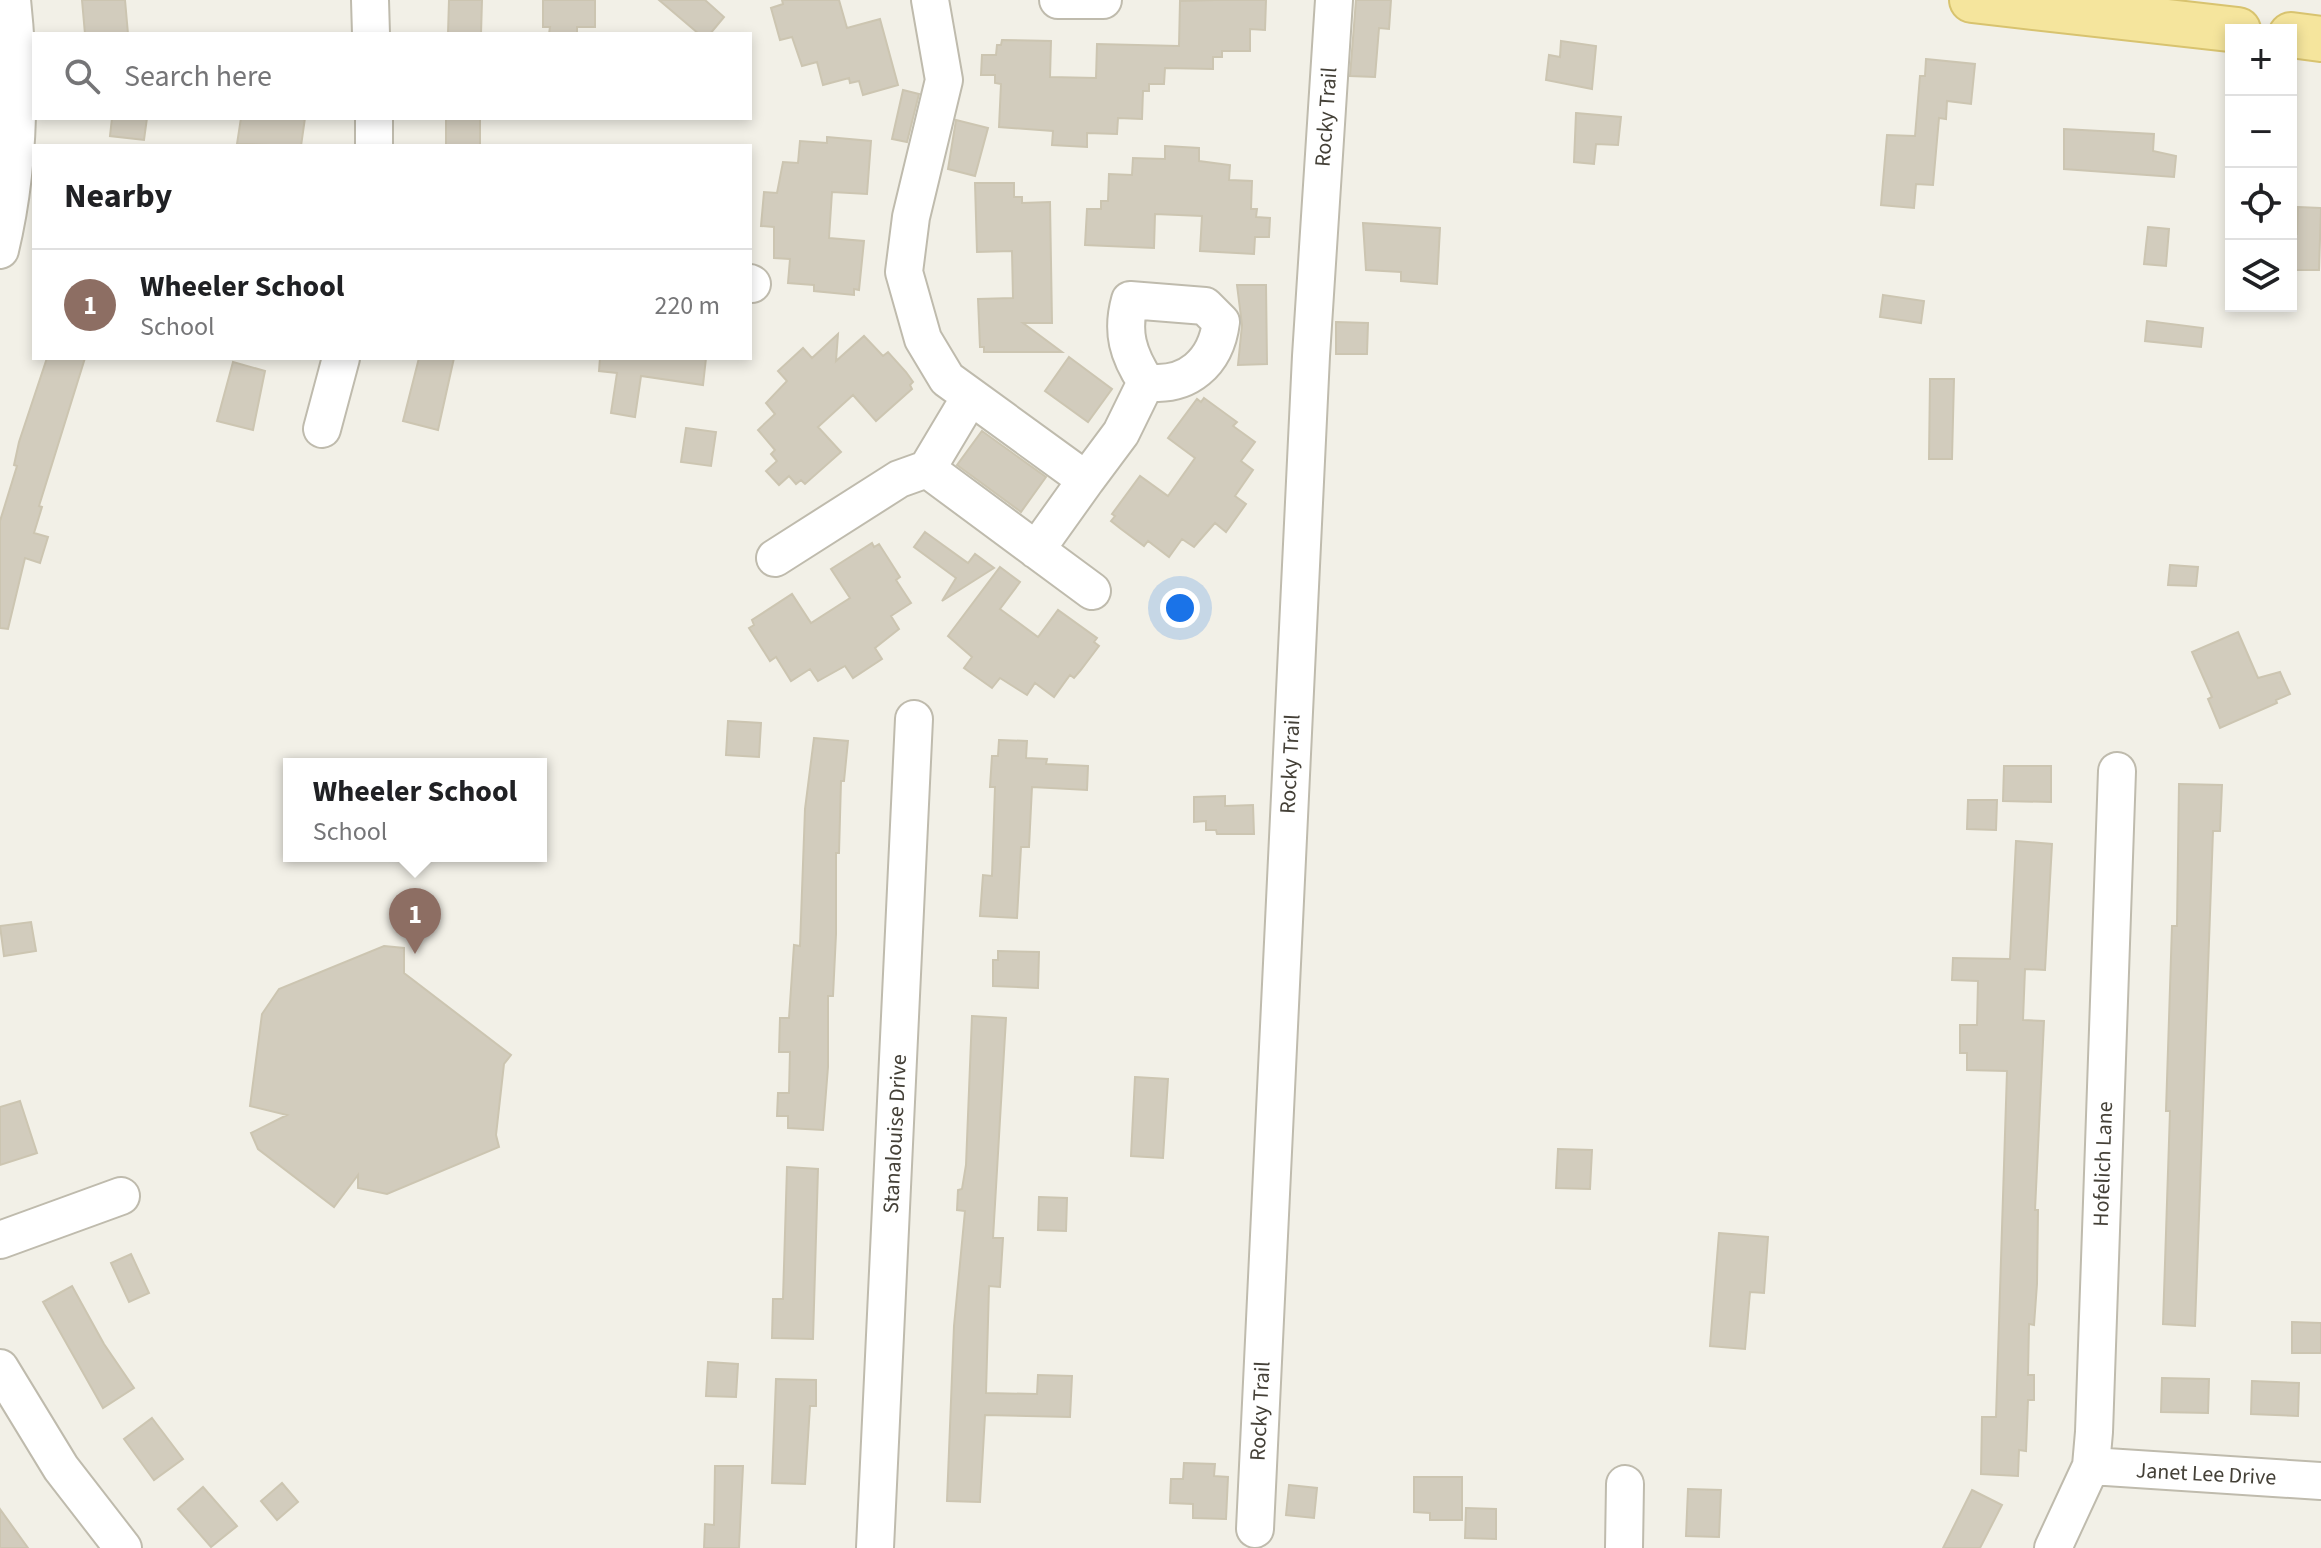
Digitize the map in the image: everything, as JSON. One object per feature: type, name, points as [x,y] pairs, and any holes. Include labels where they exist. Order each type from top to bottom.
[{"type":"main road","points":[[1972,0],[2225,29]]},
{"type":"main road","points":[[2297,36],[2321,39]]},
{"type":"street","points":[[0,250],[16,186],[18,130],[12,0]]},
{"type":"street","points":[[370,0],[371,32]]},
{"type":"street","points":[[930,0],[944,80],[911,217],[904,272],[923,339],[947,379],[1086,480]]},
{"type":"street","points":[[1058,0],[1103,0]]},
{"type":"street","name":"Rocky Trail","points":[[1255,1529],[1311,356],[1334,0]]},
{"type":"street","points":[[374,120],[374,144]]},
{"type":"street","points":[[322,429],[340,360]]},
{"type":"street","points":[[1036,550],[1121,433],[1146,382]]},
{"type":"street","points":[[775,558],[899,479],[927,469],[970,397]]},
{"type":"street","points":[[927,469],[1092,591]]},
{"type":"street","name":"Stanalouise Drive","points":[[875,1548],[914,719]]},
{"type":"street","name":"Hofelich Lane","points":[[2053,1548],[2091,1466],[2117,771]]},
{"type":"street","points":[[0,1240],[121,1196]]},
{"type":"street","points":[[0,1368],[61,1468],[123,1548]]},
{"type":"street","name":"Janet Lee Drive","points":[[2091,1466],[2321,1481]]},
{"type":"street","points":[[1624,1548],[1625,1484]]},
{"type":"building","points":[[82,0],[125,0],[128,32],[85,32]]},
{"type":"building","points":[[449,0],[482,0],[481,32],[448,32]]},
{"type":"building","points":[[543,0],[595,0],[595,27],[577,27],[577,32],[549,32],[550,27],[543,27]]},
{"type":"building","points":[[659,0],[705,0],[724,17],[712,32],[697,32]]},
{"type":"building","points":[[782,0],[839,0],[847,28],[880,19],[898,85],[863,95],[859,81],[850,83],[849,78],[823,85],[817,62],[802,66],[792,37],[780,40],[771,8],[783,4]]},
{"type":"building","points":[[1266,0],[1265,30],[1250,29],[1250,51],[1222,51],[1222,57],[1213,57],[1213,69],[1165,68],[1164,84],[1149,84],[1149,91],[1143,91],[1142,119],[1118,118],[1117,134],[1087,133],[1087,147],[1052,145],[1053,131],[999,127],[1001,84],[995,83],[995,75],[981,75],[982,55],[996,55],[997,45],[1001,45],[1002,40],[1051,41],[1050,77],[1096,78],[1097,44],[1179,46],[1180,1]]},
{"type":"building","points":[[1356,0],[1391,0],[1389,29],[1379,28],[1375,77],[1350,76]]},
{"type":"building","points":[[1561,41],[1596,46],[1592,89],[1546,80],[1549,55],[1560,57]]},
{"type":"building","points":[[1926,59],[1975,64],[1971,104],[1947,101],[1946,119],[1939,118],[1933,185],[1916,184],[1914,208],[1881,205],[1887,135],[1915,136],[1920,76],[1925,76]]},
{"type":"building","points":[[903,90],[919,94],[907,142],[892,139]]},
{"type":"building","points":[[1576,113],[1621,117],[1618,145],[1596,144],[1594,164],[1574,162]]},
{"type":"building","points":[[112,120],[147,120],[144,140],[110,136]]},
{"type":"building","points":[[241,120],[305,120],[301,144],[237,144]]},
{"type":"building","points":[[446,120],[480,120],[480,144],[446,144]]},
{"type":"building","points":[[956,120],[988,128],[975,176],[948,169]]},
{"type":"building","points":[[2064,129],[2154,134],[2153,151],[2176,156],[2174,177],[2064,169]]},
{"type":"building","points":[[827,137],[871,141],[867,194],[832,192],[829,238],[864,241],[859,290],[854,289],[854,295],[814,291],[814,285],[788,283],[790,259],[774,258],[774,227],[761,226],[764,192],[777,193],[783,162],[798,163],[800,141],[827,143]]},
{"type":"building","points":[[1165,146],[1199,148],[1199,161],[1230,165],[1229,180],[1252,181],[1251,209],[1257,209],[1256,217],[1270,218],[1269,237],[1255,237],[1254,254],[1200,251],[1202,216],[1155,214],[1154,248],[1085,245],[1087,209],[1101,209],[1101,201],[1108,201],[1109,174],[1132,175],[1133,158],[1165,159]]},
{"type":"building","points":[[975,183],[1014,183],[1014,197],[1022,197],[1022,203],[1050,202],[1052,323],[1023,323],[1062,352],[984,352],[984,347],[980,347],[978,299],[1013,298],[1012,251],[977,252]]},
{"type":"building","points":[[2298,207],[2321,208],[2319,270],[2297,270]]},
{"type":"building","points":[[1363,223],[1440,228],[1437,284],[1401,281],[1401,272],[1366,270]]},
{"type":"building","points":[[2148,227],[2169,229],[2166,266],[2144,264]]},
{"type":"building","points":[[1237,285],[1266,285],[1267,364],[1238,365],[1242,325]]},
{"type":"building","points":[[1883,295],[1924,301],[1921,323],[1880,317]]},
{"type":"building","points":[[2147,321],[2203,328],[2201,347],[2145,341]]},
{"type":"building","points":[[1336,322],[1368,323],[1367,354],[1336,354]]},
{"type":"building","points":[[838,334],[836,361],[864,336],[883,356],[888,352],[913,382],[910,385],[912,389],[876,421],[853,395],[818,427],[841,452],[805,484],[801,480],[796,484],[789,476],[779,485],[766,471],[777,461],[771,454],[775,450],[758,430],[775,414],[766,403],[787,381],[778,371],[803,348],[812,358]]},
{"type":"building","points":[[1069,357],[1112,389],[1088,422],[1045,391]]},
{"type":"building","points":[[46,360],[84,360],[39,506],[42,507],[34,533],[48,537],[40,563],[25,558],[8,629],[0,628],[0,521],[17,466],[14,465]]},
{"type":"building","points":[[418,360],[454,360],[438,430],[403,421]]},
{"type":"building","points":[[600,360],[706,360],[703,385],[641,376],[635,417],[611,413],[617,373],[599,371]]},
{"type":"building","points":[[233,362],[265,371],[253,430],[217,421]]},
{"type":"building","points":[[1930,379],[1954,379],[1952,459],[1929,459]]},
{"type":"building","points":[[1204,398],[1237,422],[1233,426],[1255,442],[1241,461],[1253,470],[1235,496],[1246,504],[1226,532],[1215,523],[1194,547],[1182,539],[1169,557],[1148,541],[1144,546],[1121,529],[1111,521],[1115,516],[1112,514],[1140,476],[1168,496],[1195,458],[1168,438],[1197,399],[1201,402]]},
{"type":"building","points":[[686,428],[716,432],[711,466],[681,462]]},
{"type":"building","points":[[982,431],[1046,477],[1021,512],[957,465]]},
{"type":"building","points":[[925,532],[968,563],[975,554],[994,568],[942,601],[956,578],[914,547]]},
{"type":"building","points":[[872,543],[874,547],[879,544],[900,577],[896,580],[911,603],[891,616],[899,629],[875,648],[882,659],[853,678],[845,666],[818,681],[810,669],[791,681],[776,657],[770,661],[749,628],[754,625],[752,620],[792,594],[811,623],[850,598],[831,569]]},
{"type":"building","points":[[2170,565],[2198,567],[2196,586],[2168,585]]},
{"type":"building","points":[[1000,567],[1020,582],[1000,609],[1038,637],[1058,610],[1097,638],[1094,642],[1099,646],[1074,678],[1070,675],[1054,697],[1035,683],[1027,695],[1000,678],[992,688],[964,668],[972,657],[948,636]]},
{"type":"building","points":[[2238,632],[2258,678],[2280,672],[2290,694],[2276,700],[2277,703],[2220,728],[2208,699],[2212,697],[2192,652]]},
{"type":"building","points":[[728,721],[761,723],[759,757],[726,755]]},
{"type":"building","points":[[814,738],[848,741],[844,781],[841,781],[839,853],[836,853],[836,934],[833,996],[828,996],[828,1067],[823,1130],[788,1128],[788,1116],[777,1116],[778,1093],[789,1093],[790,1052],[779,1052],[780,1018],[789,1018],[794,945],[800,946],[805,809]]},
{"type":"building","points":[[999,740],[1027,741],[1026,758],[1047,759],[1046,764],[1088,766],[1087,790],[1032,787],[1029,847],[1021,847],[1017,918],[980,916],[983,875],[992,876],[995,787],[990,787],[992,756],[998,756]]},
{"type":"building","points":[[2004,766],[2051,766],[2051,802],[2003,801]]},
{"type":"building","points":[[2179,784],[2222,785],[2220,831],[2213,831],[2195,1326],[2163,1324],[2170,1111],[2166,1111],[2172,926],[2177,926]]},
{"type":"building","points":[[1225,796],[1225,806],[1253,805],[1254,834],[1217,834],[1216,830],[1206,830],[1206,821],[1194,822],[1194,797]]},
{"type":"building","points":[[1968,800],[1997,800],[1996,830],[1967,829]]},
{"type":"building","points":[[2016,841],[2052,844],[2045,970],[2025,969],[2023,1020],[2044,1021],[2035,1210],[2038,1210],[2037,1284],[2034,1325],[2029,1324],[2028,1375],[2034,1375],[2034,1400],[2028,1400],[2026,1451],[2019,1450],[2018,1476],[1981,1474],[1982,1417],[1996,1417],[2007,1071],[1967,1070],[1967,1053],[1960,1053],[1960,1025],[1977,1025],[1978,981],[1952,980],[1953,958],[2010,959]]},
{"type":"building","points":[[31,922],[36,951],[4,956],[0,926]]},
{"type":"building","points":[[384,946],[404,948],[404,973],[511,1055],[504,1064],[496,1135],[499,1147],[387,1194],[358,1188],[358,1175],[334,1207],[258,1149],[251,1133],[287,1115],[250,1106],[262,1014],[279,989]]},
{"type":"building","points":[[998,951],[1039,952],[1038,988],[993,986],[993,960],[998,960]]},
{"type":"building","points":[[972,1016],[1006,1018],[993,1238],[1003,1238],[1000,1287],[989,1286],[986,1393],[1037,1394],[1038,1375],[1072,1376],[1070,1417],[985,1415],[980,1502],[947,1501],[954,1326],[965,1211],[957,1210],[958,1190],[962,1189],[966,1165]]},
{"type":"building","points":[[1135,1077],[1168,1079],[1163,1158],[1131,1156]]},
{"type":"building","points":[[20,1101],[37,1153],[0,1165],[0,1107]]},
{"type":"building","points":[[1558,1149],[1592,1150],[1590,1189],[1556,1188]]},
{"type":"building","points":[[787,1167],[818,1169],[813,1339],[772,1338],[773,1299],[783,1299]]},
{"type":"building","points":[[1039,1197],[1067,1198],[1066,1231],[1038,1230]]},
{"type":"building","points":[[1719,1233],[1768,1237],[1764,1293],[1750,1292],[1745,1349],[1710,1346]]},
{"type":"building","points":[[131,1254],[149,1293],[129,1302],[111,1263]]},
{"type":"building","points":[[72,1286],[104,1344],[134,1388],[103,1408],[43,1302]]},
{"type":"building","points":[[2292,1322],[2321,1323],[2321,1353],[2292,1353]]},
{"type":"building","points":[[708,1362],[738,1364],[736,1397],[706,1396]]},
{"type":"building","points":[[2162,1378],[2209,1379],[2208,1413],[2161,1412]]},
{"type":"building","points":[[776,1379],[816,1380],[816,1406],[810,1406],[805,1484],[772,1483]]},
{"type":"building","points":[[2252,1381],[2299,1383],[2298,1416],[2251,1414]]},
{"type":"building","points":[[152,1418],[183,1459],[154,1480],[124,1439]]},
{"type":"building","points":[[1184,1463],[1215,1464],[1214,1476],[1228,1477],[1226,1519],[1193,1518],[1193,1504],[1170,1503],[1171,1479],[1183,1479]]},
{"type":"building","points":[[715,1466],[743,1466],[739,1548],[704,1548],[705,1524],[714,1525]]},
{"type":"building","points":[[1414,1477],[1462,1477],[1462,1520],[1430,1520],[1430,1513],[1414,1512]]},
{"type":"building","points":[[282,1483],[298,1502],[277,1520],[261,1501]]},
{"type":"building","points":[[1289,1485],[1317,1488],[1314,1518],[1286,1515]]},
{"type":"building","points":[[203,1487],[237,1526],[211,1547],[178,1509]]},
{"type":"building","points":[[1688,1489],[1721,1490],[1719,1537],[1686,1536]]},
{"type":"building","points":[[1972,1490],[2002,1505],[1980,1548],[1943,1548]]},
{"type":"building","points":[[1466,1508],[1496,1509],[1496,1539],[1465,1538]]},
{"type":"building","points":[[0,1509],[28,1548],[0,1548]]},
{"type":"place","name":"Wheeler School","points":[[415,954]]}]
